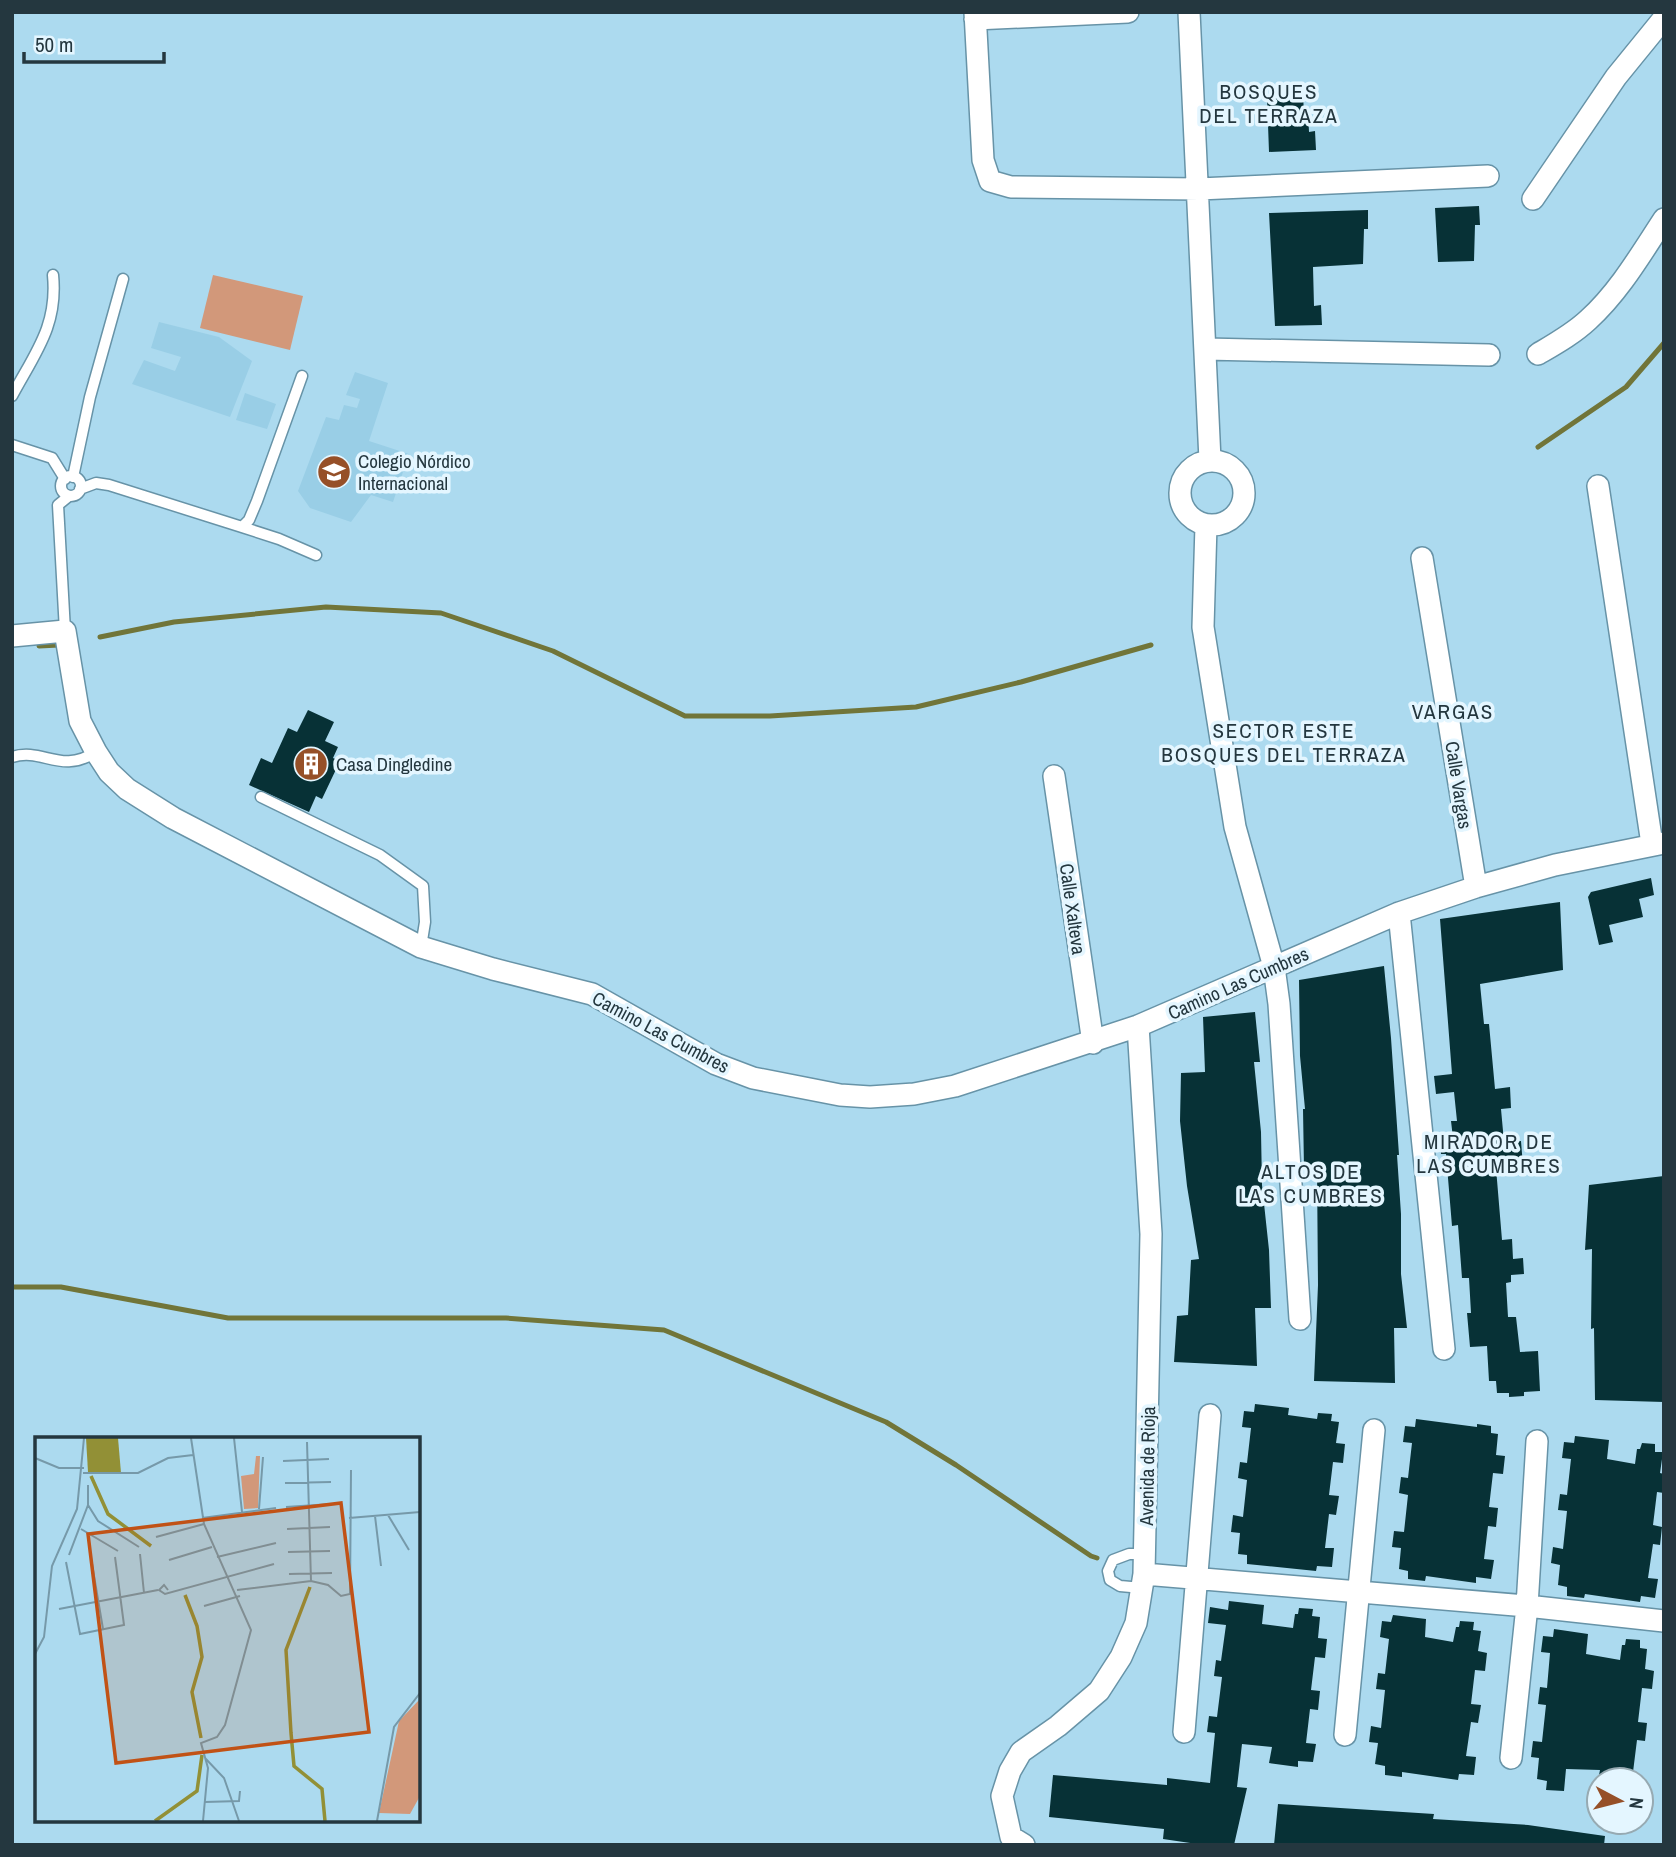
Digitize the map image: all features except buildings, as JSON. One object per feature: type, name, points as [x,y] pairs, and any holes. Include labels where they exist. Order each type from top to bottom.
[{"type":"street","points":[[1128,12],[975,16],[983,160],[990,181],[1012,187],[1199,189],[1488,176]]},
{"type":"street","points":[[1189,12],[1210,460]]},
{"type":"street","points":[[1533,199],[1616,77],[1664,18]]},
{"type":"street","points":[[1538,354],[1563,340],[1588,320],[1611,296],[1664,219]]},
{"type":"street","points":[[1206,349],[1489,355]]},
{"type":"street","points":[[1210,460],[1225,463],[1238,472],[1244,487],[1243,502],[1235,516],[1222,524],[1206,525],[1190,517],[1185,509],[1180,500],[1181,482],[1192,466],[1210,460]]},
{"type":"street","points":[[1598,486],[1658,843]]},
{"type":"street","points":[[1206,525],[1203,627],[1235,827],[1274,967],[1279,1004],[1300,1319]]},
{"type":"street","name":"Calle Vargas","points":[[1422,558],[1476,887]]},
{"type":"street","points":[[12,636],[65,631]]},
{"type":"street","name":"Camino Las Cumbres","points":[[65,631],[80,721],[96,752],[109,772],[127,789],[173,818],[421,947],[493,969],[592,994],[716,1065],[753,1077],[840,1095],[870,1097],[955,1086],[1093,1043],[1138,1026],[1399,913],[1476,887],[1658,843]]},
{"type":"street","name":"Calle Xalteva","points":[[1054,776],[1093,1043]]},
{"type":"street","points":[[1399,913],[1444,1349]]},
{"type":"street","name":"Avenida de Rioja","points":[[1024,1845],[1011,1837],[1005,1816],[1002,1796],[1010,1771],[1021,1752],[1058,1726],[1099,1691],[1121,1657],[1136,1623],[1144,1572],[1151,1234],[1138,1026]]},
{"type":"street","points":[[1184,1732],[1210,1415]]},
{"type":"street","points":[[1345,1735],[1374,1430]]},
{"type":"street","points":[[1511,1758],[1527,1606],[1537,1441]]},
{"type":"street","points":[[1144,1572],[1664,1621]]},
{"type":"lane","points":[[12,396],[47,331],[55,297],[53,275]]},
{"type":"lane","points":[[69,496],[61,487],[69,478],[123,279]]},
{"type":"lane","points":[[242,527],[249,520],[257,501],[302,376]]},
{"type":"lane","points":[[12,444],[52,458],[69,478],[78,480],[80,489]]},
{"type":"lane","points":[[65,631],[58,505],[69,496],[77,494],[80,489],[96,483],[279,539],[316,555]]},
{"type":"lane","points":[[12,757],[25,754],[69,762],[82,761],[96,752]]},
{"type":"lane","points":[[261,797],[380,855],[423,886],[425,922],[421,947]]},
{"type":"shaded area","points":[[213,275],[303,296],[290,350],[200,328]]},
{"type":"shaded area","points":[[159,322],[219,337],[252,361],[230,417],[132,384],[144,360],[175,371],[181,357],[151,348]]},
{"type":"shaded area","points":[[355,372],[388,383],[369,441],[409,454],[393,502],[371,495],[351,522],[310,508],[298,491],[326,417],[339,420],[344,405],[357,408],[360,399],[346,395]]},
{"type":"shaded area","points":[[245,393],[276,404],[267,429],[236,420]]},
{"type":"waterway","points":[[1538,447],[1626,387],[1664,343]]},
{"type":"waterway","points":[[100,637],[174,622],[326,607],[441,613],[553,651],[685,716],[770,716],[916,707],[1021,682],[1151,645]]},
{"type":"waterway","points":[[39,646],[59,645]]},
{"type":"waterway","points":[[12,1287],[61,1287],[228,1318],[506,1318],[664,1330],[886,1422],[1097,1558]]},
{"type":"place","name":"Colegio Nórdico Internacional","points":[[334,472]]},
{"type":"place","name":"Casa Dingledine","points":[[311,764]]},
{"type":"district","name":"BOSQUES DEL TERRAZA","points":[[1269,103]]},
{"type":"district","name":"VARGAS","points":[[1453,711]]},
{"type":"district","name":"SECTOR ESTE BOSQUES DEL TERRAZA","points":[[1284,742]]},
{"type":"district","name":"MIRADOR DE LAS CUMBRES","points":[[1489,1153]]},
{"type":"district","name":"ALTOS DE LAS CUMBRES","points":[[1311,1183]]}]
